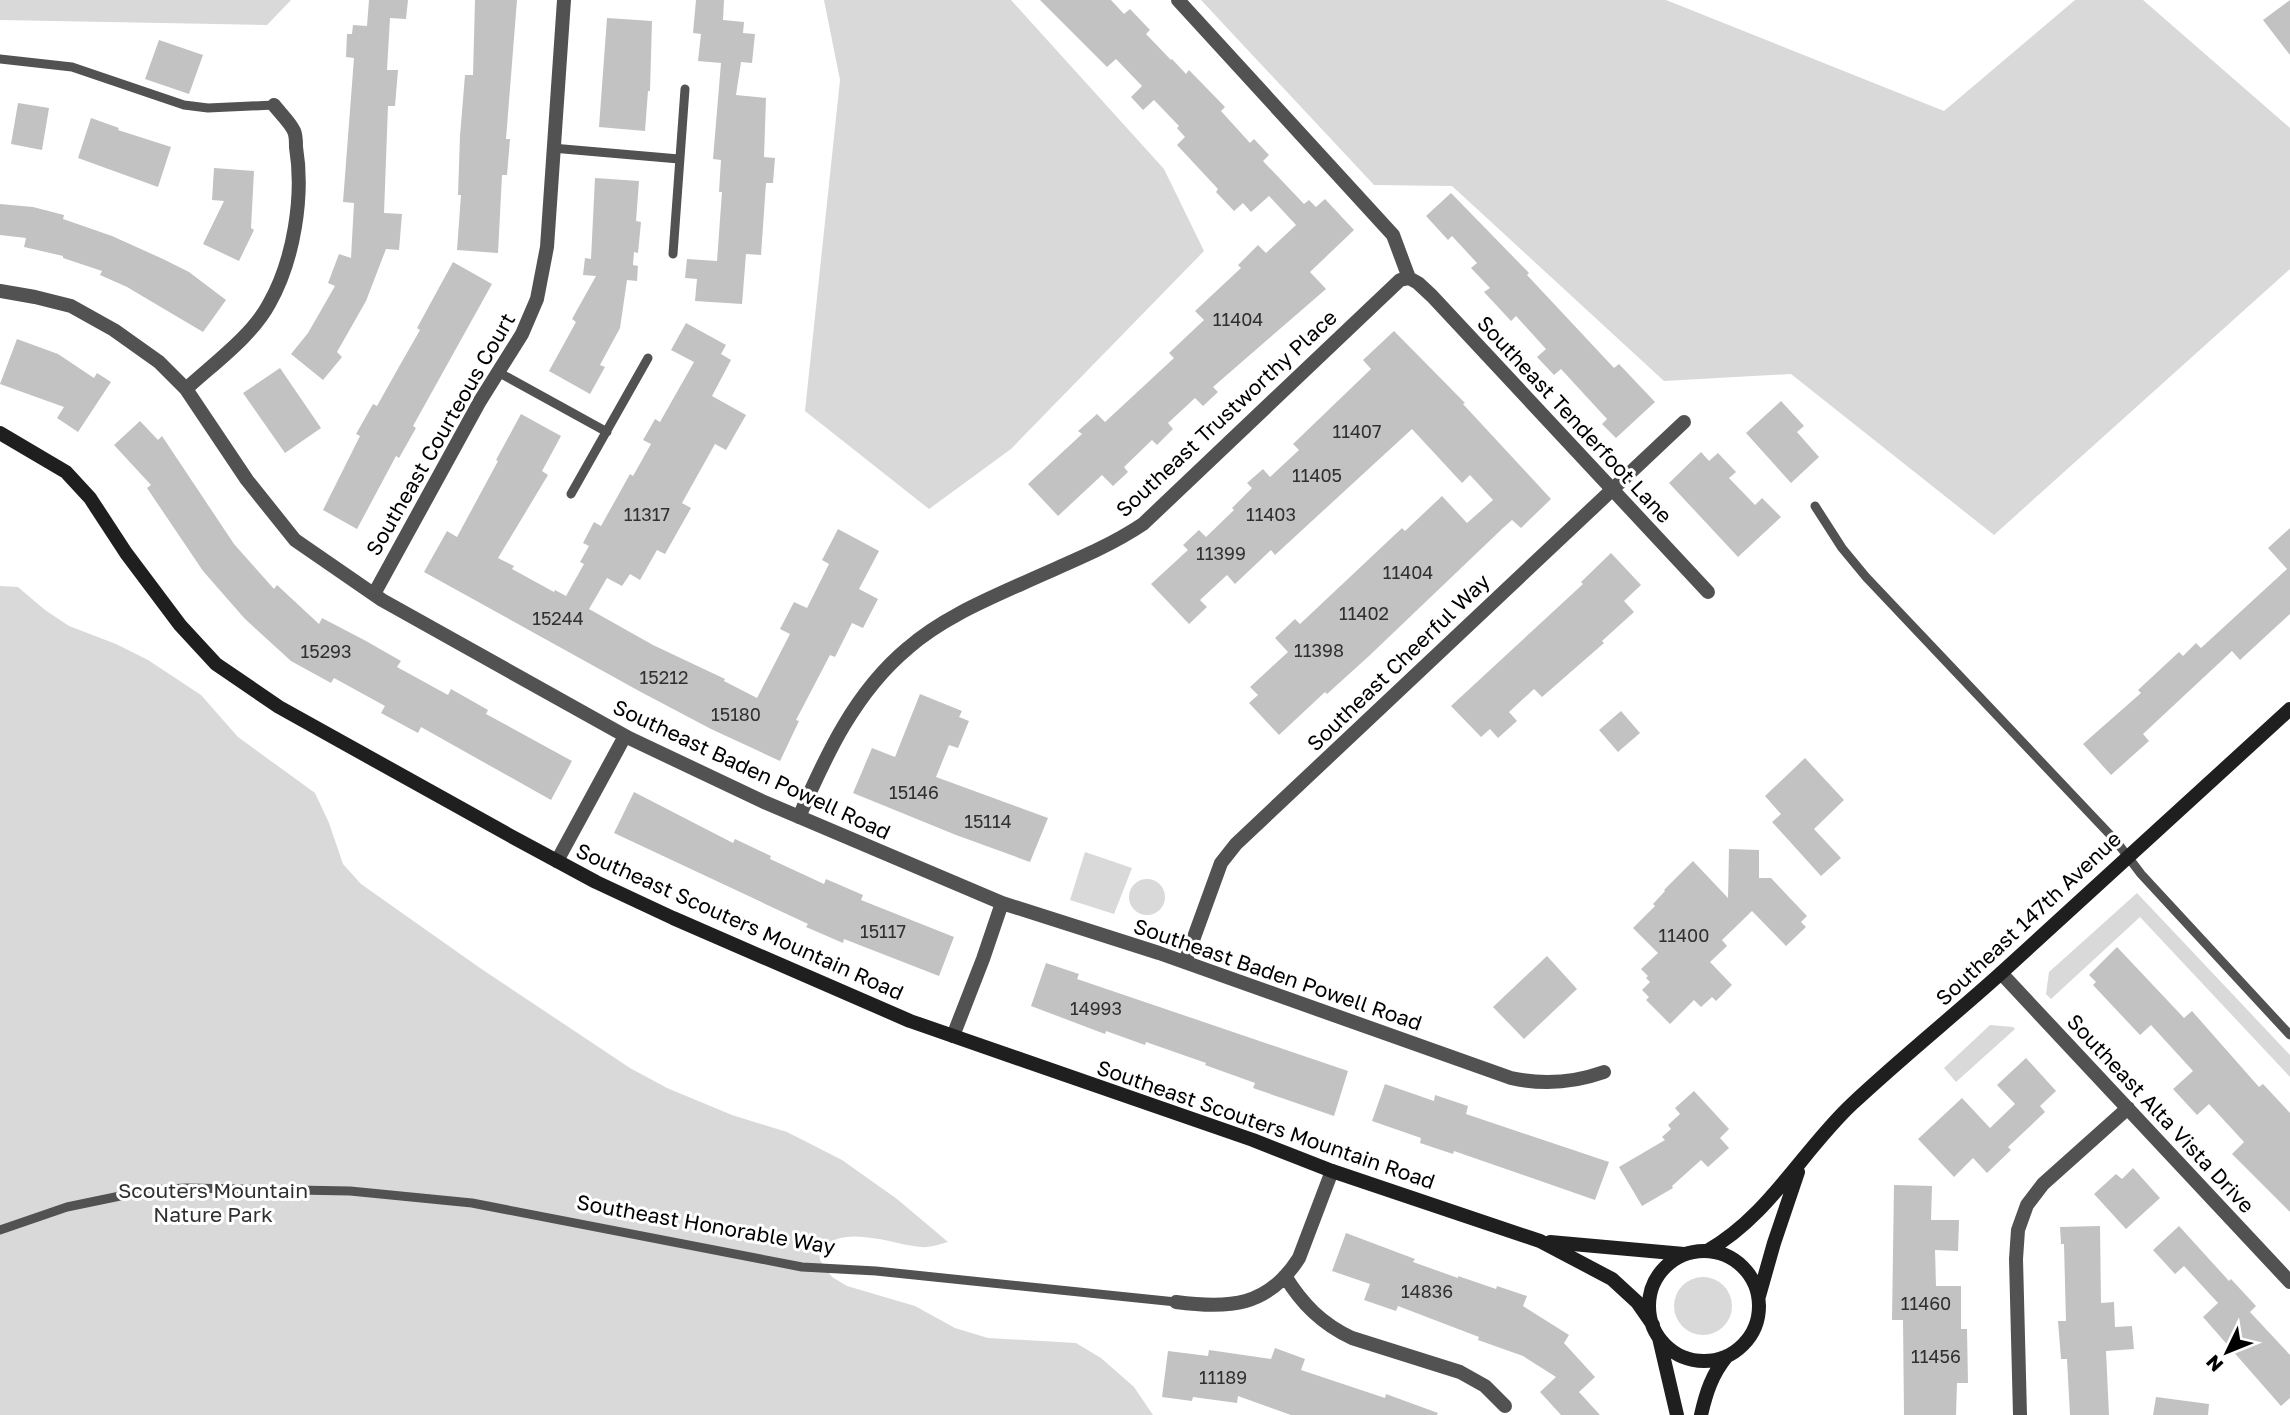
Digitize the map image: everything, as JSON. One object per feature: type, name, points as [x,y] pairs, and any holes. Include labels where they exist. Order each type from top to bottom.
[{"type":"street","name":"Southeast Courteous Court","points":[[374,594],[522,334],[537,299],[547,247],[564,0]]},
{"type":"street","points":[[1178,0],[1392,235],[1409,278]]},
{"type":"street","points":[[186,388],[233,346],[258,319],[269,304],[282,273],[298,209],[298,159],[294,130],[274,105]]},
{"type":"street","name":"Southeast Tenderfoot Lane","points":[[1409,278],[1432,296],[1708,592]]},
{"type":"street","name":"Southeast Trustworthy Place","points":[[799,817],[850,714],[878,677],[908,647],[987,600],[1106,547],[1143,524],[1400,280],[1409,278]]},
{"type":"street","name":"Southeast Baden Powell Road","points":[[0,291],[35,296],[71,306],[114,330],[159,362],[186,388],[247,480],[295,540],[374,594],[625,736],[799,817],[1002,902],[1185,962],[1510,1078],[1530,1083],[1548,1083],[1604,1072]]},
{"type":"street","name":"Southeast Cheerful Way","points":[[1185,962],[1215,875],[1227,854],[1685,422]]},
{"type":"street","name":"Southeast Scouters Mountain Road","points":[[0,433],[66,472],[90,498],[180,625],[216,664],[279,707],[557,860],[673,919],[910,1021],[1253,1140],[1332,1171],[1540,1241],[1612,1279],[1637,1302],[1656,1331]]},
{"type":"street","name":"Southeast 147th Avenue","points":[[1707,1251],[1746,1224],[1853,1103],[2001,973],[2127,855],[2290,709]]},
{"type":"street","points":[[557,860],[625,736]]},
{"type":"street","points":[[953,1036],[1002,902]]},
{"type":"street","name":"Southeast Alta Vista Drive","points":[[2001,973],[2290,1282]]},
{"type":"street","points":[[2020,1415],[2016,1259],[2018,1230],[2027,1205],[2043,1184],[2127,1108]]},
{"type":"street","name":"Southeast 147th Avenue","points":[[1759,1297],[1800,1164]]},
{"type":"street","name":"Southeast Honorable Way","points":[[1176,1302],[1203,1306],[1236,1305],[1266,1293],[1285,1276],[1299,1258],[1332,1171]]},
{"type":"street","name":"Southeast Scouters Mountain Road","points":[[1540,1241],[1684,1254]]},
{"type":"street","points":[[1656,1331],[1672,1350],[1688,1359],[1707,1361],[1736,1351],[1750,1337],[1758,1318],[1759,1297],[1749,1274],[1731,1258],[1707,1251],[1684,1254],[1661,1271],[1649,1306],[1677,1415]]},
{"type":"street","points":[[1285,1276],[1311,1312],[1337,1331],[1460,1372],[1477,1380],[1505,1406]]},
{"type":"street","points":[[1701,1415],[1713,1376],[1727,1356]]},
{"type":"lane","points":[[0,59],[72,67],[184,105],[208,108],[274,105]]},
{"type":"lane","points":[[673,254],[685,89]]},
{"type":"lane","points":[[552,149],[679,159]]},
{"type":"lane","points":[[571,494],[648,358]]},
{"type":"lane","points":[[498,372],[607,432]]},
{"type":"lane","points":[[1815,506],[1842,548],[1866,577],[2116,841],[2141,874],[2290,1035]]},
{"type":"lane","name":"Southeast Honorable Way","points":[[0,1230],[67,1207],[149,1191],[213,1188],[350,1191],[472,1203],[802,1266],[876,1271],[1176,1302]]},
{"type":"green space","points":[[0,0],[291,0],[267,25],[0,20]]},
{"type":"green space","points":[[824,0],[1011,0],[1164,169],[1204,251],[1011,449],[929,509],[805,411],[840,80]]},
{"type":"green space","points":[[1201,0],[1666,0],[1944,111],[2075,0],[2143,0],[2290,128],[2290,269],[1994,535],[1791,374],[1664,381],[1452,186],[1374,185]]},
{"type":"green space","name":"Scouters Mountain Nature Park","points":[[0,586],[18,587],[69,626],[148,660],[201,695],[238,737],[315,793],[343,864],[361,884],[480,968],[630,1068],[667,1088],[732,1115],[787,1132],[842,1160],[897,1199],[948,1242],[924,1247],[868,1237],[842,1238],[819,1250],[820,1260],[832,1277],[847,1286],[915,1306],[955,1328],[988,1338],[1076,1343],[1101,1358],[1134,1387],[1153,1415],[0,1415]]},
{"type":"green space","points":[[1085,852],[1132,868],[1114,914],[1070,900]]},
{"type":"green space","points":[[1147,879],[1160,884],[1165,897],[1160,910],[1147,915],[1134,910],[1129,897],[1134,884]]},
{"type":"green space","points":[[2137,893],[2290,1055],[2290,1077],[2140,917],[2051,999],[2046,994],[2049,972]]},
{"type":"green space","points":[[1990,1025],[2015,1029],[1956,1082],[1944,1068]]},
{"type":"green space","points":[[1703,1277],[1719,1282],[1727,1290],[1732,1306],[1727,1322],[1719,1330],[1703,1335],[1687,1330],[1679,1322],[1674,1306],[1679,1290],[1687,1282]]},
{"type":"building","points":[[369,0],[408,0],[406,19],[390,18],[387,70],[398,70],[395,106],[388,106],[384,213],[402,214],[399,250],[386,249],[366,301],[337,352],[342,357],[323,380],[291,354],[308,333],[335,286],[328,283],[339,254],[351,258],[354,203],[343,202],[354,58],[346,57],[347,34],[352,34],[353,25],[367,26]]},
{"type":"building","points":[[475,0],[517,0],[506,139],[510,139],[507,175],[502,175],[498,253],[457,250],[461,195],[458,195],[460,136],[465,75],[473,75]]},
{"type":"building","points":[[696,0],[724,0],[723,20],[744,22],[743,33],[755,34],[752,63],[741,62],[736,95],[766,98],[764,157],[775,158],[773,183],[766,183],[761,255],[746,254],[742,304],[695,301],[697,279],[685,278],[687,259],[717,261],[722,192],[719,192],[721,160],[713,159],[721,63],[698,61],[701,34],[693,33]]},
{"type":"building","points":[[1040,0],[1111,0],[1124,14],[1130,9],[1150,30],[1146,34],[1186,74],[1189,70],[1225,107],[1221,111],[1250,143],[1254,139],[1269,155],[1263,161],[1304,204],[1309,200],[1316,207],[1325,199],[1354,230],[1310,272],[1326,289],[1213,387],[1218,392],[1203,406],[1195,398],[1168,423],[1173,429],[1157,445],[1152,440],[1124,467],[1128,472],[1113,486],[1102,475],[1058,516],[1028,484],[1082,434],[1078,431],[1097,414],[1105,422],[1174,358],[1169,353],[1204,320],[1195,311],[1241,268],[1238,265],[1258,245],[1266,253],[1296,225],[1269,196],[1251,212],[1243,203],[1234,211],[1216,192],[1218,189],[1177,145],[1185,137],[1177,128],[1179,126],[1154,100],[1143,110],[1131,97],[1142,86],[1116,59],[1107,67]]},
{"type":"building","points":[[2290,0],[2290,55],[2263,20]]},
{"type":"building","points":[[607,18],[652,21],[650,91],[645,131],[599,127]]},
{"type":"building","points":[[159,40],[203,55],[189,94],[145,79]]},
{"type":"building","points":[[18,103],[49,108],[42,150],[11,144]]},
{"type":"building","points":[[91,118],[171,147],[158,187],[78,158]]},
{"type":"building","points":[[214,168],[254,171],[251,228],[254,230],[239,261],[203,244],[224,201],[212,200]]},
{"type":"building","points":[[595,178],[639,181],[636,221],[641,222],[638,253],[634,252],[633,265],[638,266],[637,281],[627,280],[620,328],[600,365],[605,367],[590,394],[549,371],[576,322],[572,319],[596,276],[583,275],[585,258],[591,259]]},
{"type":"building","points":[[1451,193],[1529,273],[1527,275],[1614,368],[1619,364],[1655,402],[1616,438],[1602,424],[1607,419],[1561,369],[1554,375],[1537,357],[1546,349],[1516,316],[1511,321],[1484,292],[1490,288],[1471,268],[1477,263],[1452,236],[1448,240],[1426,216]]},
{"type":"building","points":[[0,204],[33,207],[64,215],[63,219],[112,236],[189,272],[226,300],[203,332],[127,287],[100,275],[102,271],[63,256],[24,247],[26,238],[0,235]]},
{"type":"building","points":[[453,262],[492,284],[413,426],[416,428],[399,458],[396,456],[357,529],[323,510],[360,436],[356,434],[373,404],[377,406],[420,330],[417,328]]},
{"type":"building","points":[[686,323],[726,345],[721,354],[731,360],[712,396],[746,415],[726,450],[715,444],[682,503],[691,508],[665,554],[657,550],[640,580],[630,574],[622,586],[607,578],[589,609],[757,698],[790,634],[780,629],[794,602],[807,608],[829,564],[822,560],[838,529],[879,551],[859,589],[878,599],[863,628],[852,623],[835,657],[830,655],[796,720],[799,721],[780,761],[639,691],[424,572],[447,531],[457,537],[521,414],[561,436],[542,471],[548,475],[498,558],[514,566],[512,569],[566,596],[584,564],[580,562],[589,546],[583,543],[594,522],[601,526],[630,474],[633,476],[651,444],[643,440],[655,419],[660,422],[694,362],[671,350]]},
{"type":"building","points":[[1394,331],[1465,403],[1463,404],[1551,499],[1521,528],[1512,520],[1369,656],[1279,735],[1249,703],[1258,695],[1250,687],[1288,652],[1275,638],[1295,619],[1300,624],[1402,528],[1405,531],[1442,496],[1467,523],[1493,500],[1470,475],[1462,483],[1412,429],[1275,555],[1271,550],[1235,584],[1227,575],[1200,600],[1207,607],[1189,624],[1151,584],[1188,550],[1183,545],[1199,530],[1206,537],[1234,510],[1232,508],[1252,488],[1247,483],[1263,469],[1270,477],[1299,450],[1293,444],[1371,369],[1363,360]]},
{"type":"building","points":[[17,339],[58,354],[94,378],[97,373],[111,382],[78,432],[57,418],[64,407],[0,384]]},
{"type":"building","points":[[280,368],[321,428],[285,453],[243,393]]},
{"type":"building","points":[[1781,401],[1804,426],[1797,432],[1819,457],[1791,483],[1746,433]]},
{"type":"building","points":[[140,421],[158,440],[162,436],[234,544],[274,589],[277,585],[319,624],[322,618],[366,641],[401,661],[397,667],[448,695],[451,689],[488,710],[486,714],[572,761],[551,800],[421,727],[418,733],[381,713],[385,706],[334,678],[331,683],[291,661],[245,619],[203,571],[147,488],[151,485],[114,445]]},
{"type":"building","points":[[1701,452],[1709,461],[1718,453],[1736,472],[1729,478],[1755,505],[1762,498],[1781,517],[1738,557],[1669,483]]},
{"type":"building","points":[[2290,528],[2290,614],[2240,660],[2232,651],[2143,734],[2149,741],[2111,775],[2083,744],[2141,693],[2138,690],[2179,652],[2183,656],[2196,643],[2201,648],[2287,569],[2268,548]]},
{"type":"building","points":[[1611,553],[1641,585],[1624,601],[1634,612],[1602,641],[1604,643],[1542,697],[1534,689],[1509,712],[1517,721],[1498,738],[1490,729],[1481,737],[1451,706],[1583,584],[1581,582]]},
{"type":"building","points":[[920,694],[962,711],[959,717],[969,721],[958,748],[949,745],[936,777],[1048,818],[1030,862],[853,793],[872,748],[895,757]]},
{"type":"building","points":[[1621,711],[1640,733],[1618,752],[1599,730]]},
{"type":"building","points":[[1805,758],[1844,800],[1814,829],[1841,858],[1821,876],[1772,822],[1781,814],[1765,796]]},
{"type":"building","points":[[634,792],[733,843],[735,839],[824,884],[826,879],[863,895],[861,900],[954,937],[939,976],[844,939],[843,943],[806,927],[808,924],[614,833]]},
{"type":"building","points":[[1729,849],[1759,850],[1759,878],[1771,878],[1807,916],[1801,922],[1806,927],[1786,946],[1752,911],[1722,940],[1727,946],[1710,962],[1732,985],[1716,1001],[1712,997],[1701,1007],[1694,1000],[1670,1024],[1646,1000],[1649,997],[1642,990],[1650,982],[1641,969],[1658,953],[1633,928],[1655,906],[1653,904],[1664,890],[1693,861],[1728,898]]},
{"type":"building","points":[[2117,947],[2184,1018],[2192,1011],[2259,1087],[2263,1084],[2290,1113],[2290,1212],[2232,1154],[2244,1142],[2209,1104],[2197,1115],[2173,1089],[2193,1071],[2151,1025],[2140,1035],[2093,985],[2096,982],[2089,975]]},
{"type":"building","points":[[1547,956],[1577,989],[1524,1039],[1493,1007]]},
{"type":"building","points":[[1046,963],[1079,974],[1077,979],[1348,1071],[1334,1116],[1253,1088],[1255,1083],[1205,1065],[1206,1063],[1146,1042],[1145,1045],[1106,1031],[1105,1034],[1031,1006]]},
{"type":"building","points":[[2026,1058],[2056,1091],[2040,1106],[2045,1112],[2008,1147],[2011,1150],[1987,1173],[1973,1158],[1954,1177],[1918,1139],[1962,1098],[1990,1128],[2015,1104],[1997,1085]]},
{"type":"building","points":[[1385,1084],[1434,1101],[1435,1095],[1468,1106],[1466,1114],[1609,1162],[1595,1200],[1454,1151],[1453,1154],[1420,1143],[1421,1138],[1372,1121]]},
{"type":"building","points":[[1694,1091],[1729,1129],[1720,1138],[1729,1148],[1708,1167],[1701,1160],[1672,1186],[1673,1188],[1642,1206],[1619,1167],[1665,1140],[1662,1137],[1671,1129],[1668,1125],[1680,1114],[1675,1108]]},
{"type":"building","points":[[2133,1168],[2160,1198],[2126,1229],[2094,1194],[2116,1174],[2122,1179]]},
{"type":"building","points":[[1894,1185],[1932,1186],[1931,1220],[1959,1220],[1958,1251],[1935,1250],[1936,1286],[1961,1286],[1961,1329],[1967,1329],[1968,1383],[1957,1383],[1956,1415],[1904,1415],[1903,1320],[1892,1320]]},
{"type":"building","points":[[2100,1226],[2101,1303],[2114,1302],[2115,1327],[2132,1326],[2134,1349],[2106,1351],[2109,1415],[2070,1415],[2067,1359],[2061,1359],[2058,1321],[2066,1321],[2064,1244],[2061,1244],[2060,1227]]},
{"type":"building","points":[[2179,1226],[2229,1281],[2231,1279],[2256,1306],[2250,1312],[2290,1355],[2290,1398],[2281,1406],[2203,1317],[2218,1303],[2184,1266],[2175,1274],[2153,1250]]},
{"type":"building","points":[[1346,1233],[1458,1278],[1496,1289],[1497,1286],[1527,1296],[1523,1306],[1569,1335],[1564,1343],[1595,1377],[1579,1392],[1600,1415],[1561,1415],[1540,1392],[1556,1377],[1523,1356],[1398,1306],[1396,1311],[1364,1300],[1370,1284],[1332,1271]]},
{"type":"building","points":[[1275,1348],[1305,1359],[1301,1370],[1385,1398],[1386,1394],[1438,1413],[1291,1415],[1238,1396],[1237,1403],[1193,1397],[1192,1401],[1162,1397],[1168,1351],[1208,1356],[1209,1350],[1271,1359]]},
{"type":"building","points":[[2156,1397],[2209,1404],[2208,1415],[2153,1415]]}]
